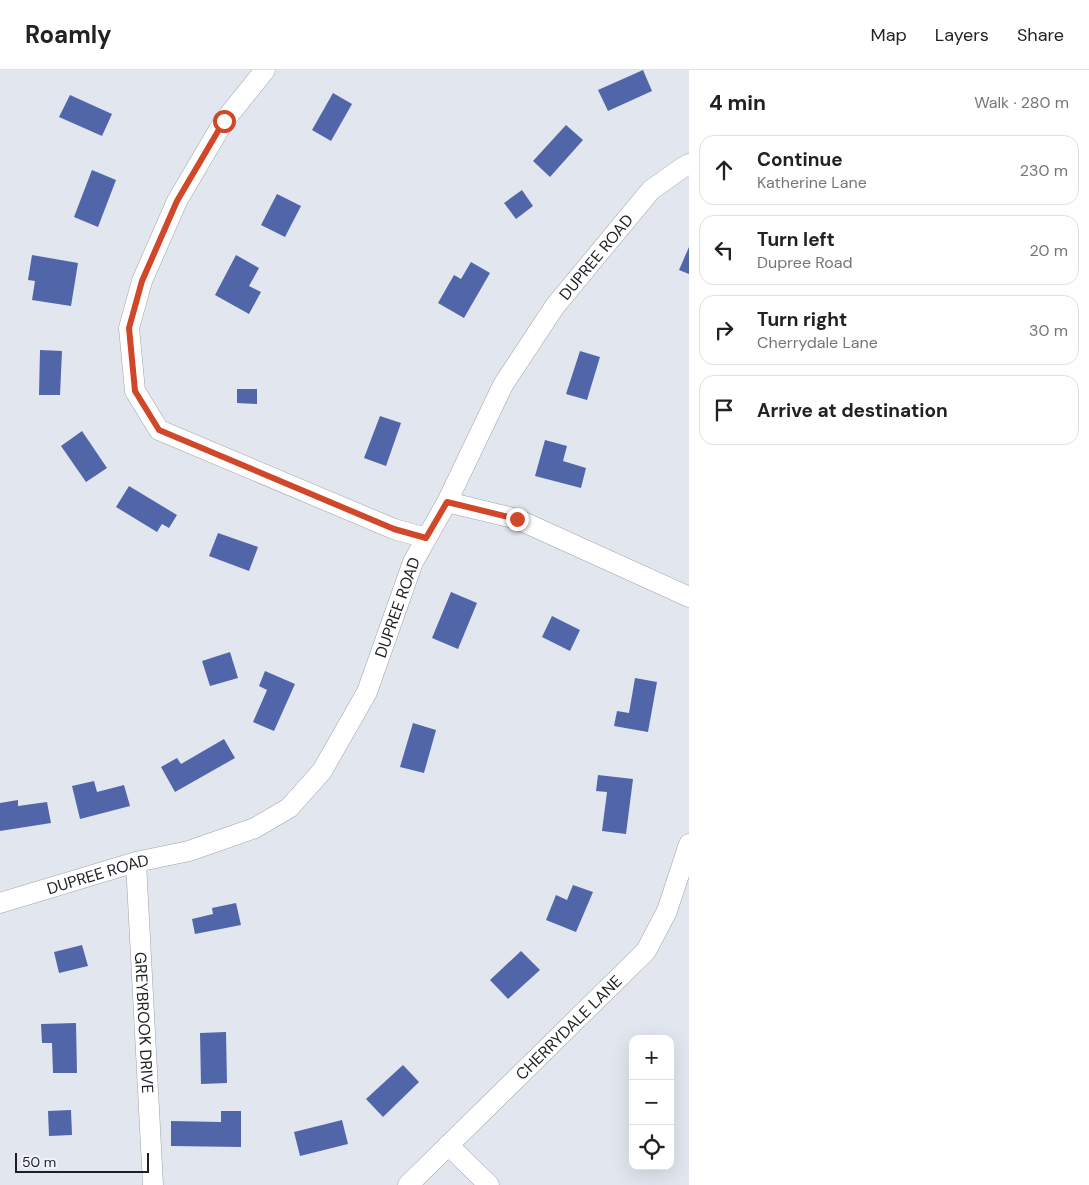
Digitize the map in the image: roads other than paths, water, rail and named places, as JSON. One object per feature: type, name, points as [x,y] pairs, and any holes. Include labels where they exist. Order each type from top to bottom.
[{"type":"street","points":[[265,70],[224,121],[177,201],[142,281],[129,328],[135,391],[159,430],[394,529],[426,538]]},
{"type":"street","name":"DUPREE ROAD","points":[[0,903],[136,862],[189,852],[255,828],[288,808],[322,771],[367,692],[413,562],[447,502],[503,385],[555,306],[651,190],[689,164]]},
{"type":"street","points":[[447,502],[517,519],[689,597]]},
{"type":"street","name":"CHERRYDALE LANE","points":[[408,1185],[646,951],[667,911],[688,852]]},
{"type":"street","name":"GREYBROOK DRIVE","points":[[136,862],[153,1185]]},
{"type":"street","points":[[448,1145],[489,1185]]}]
